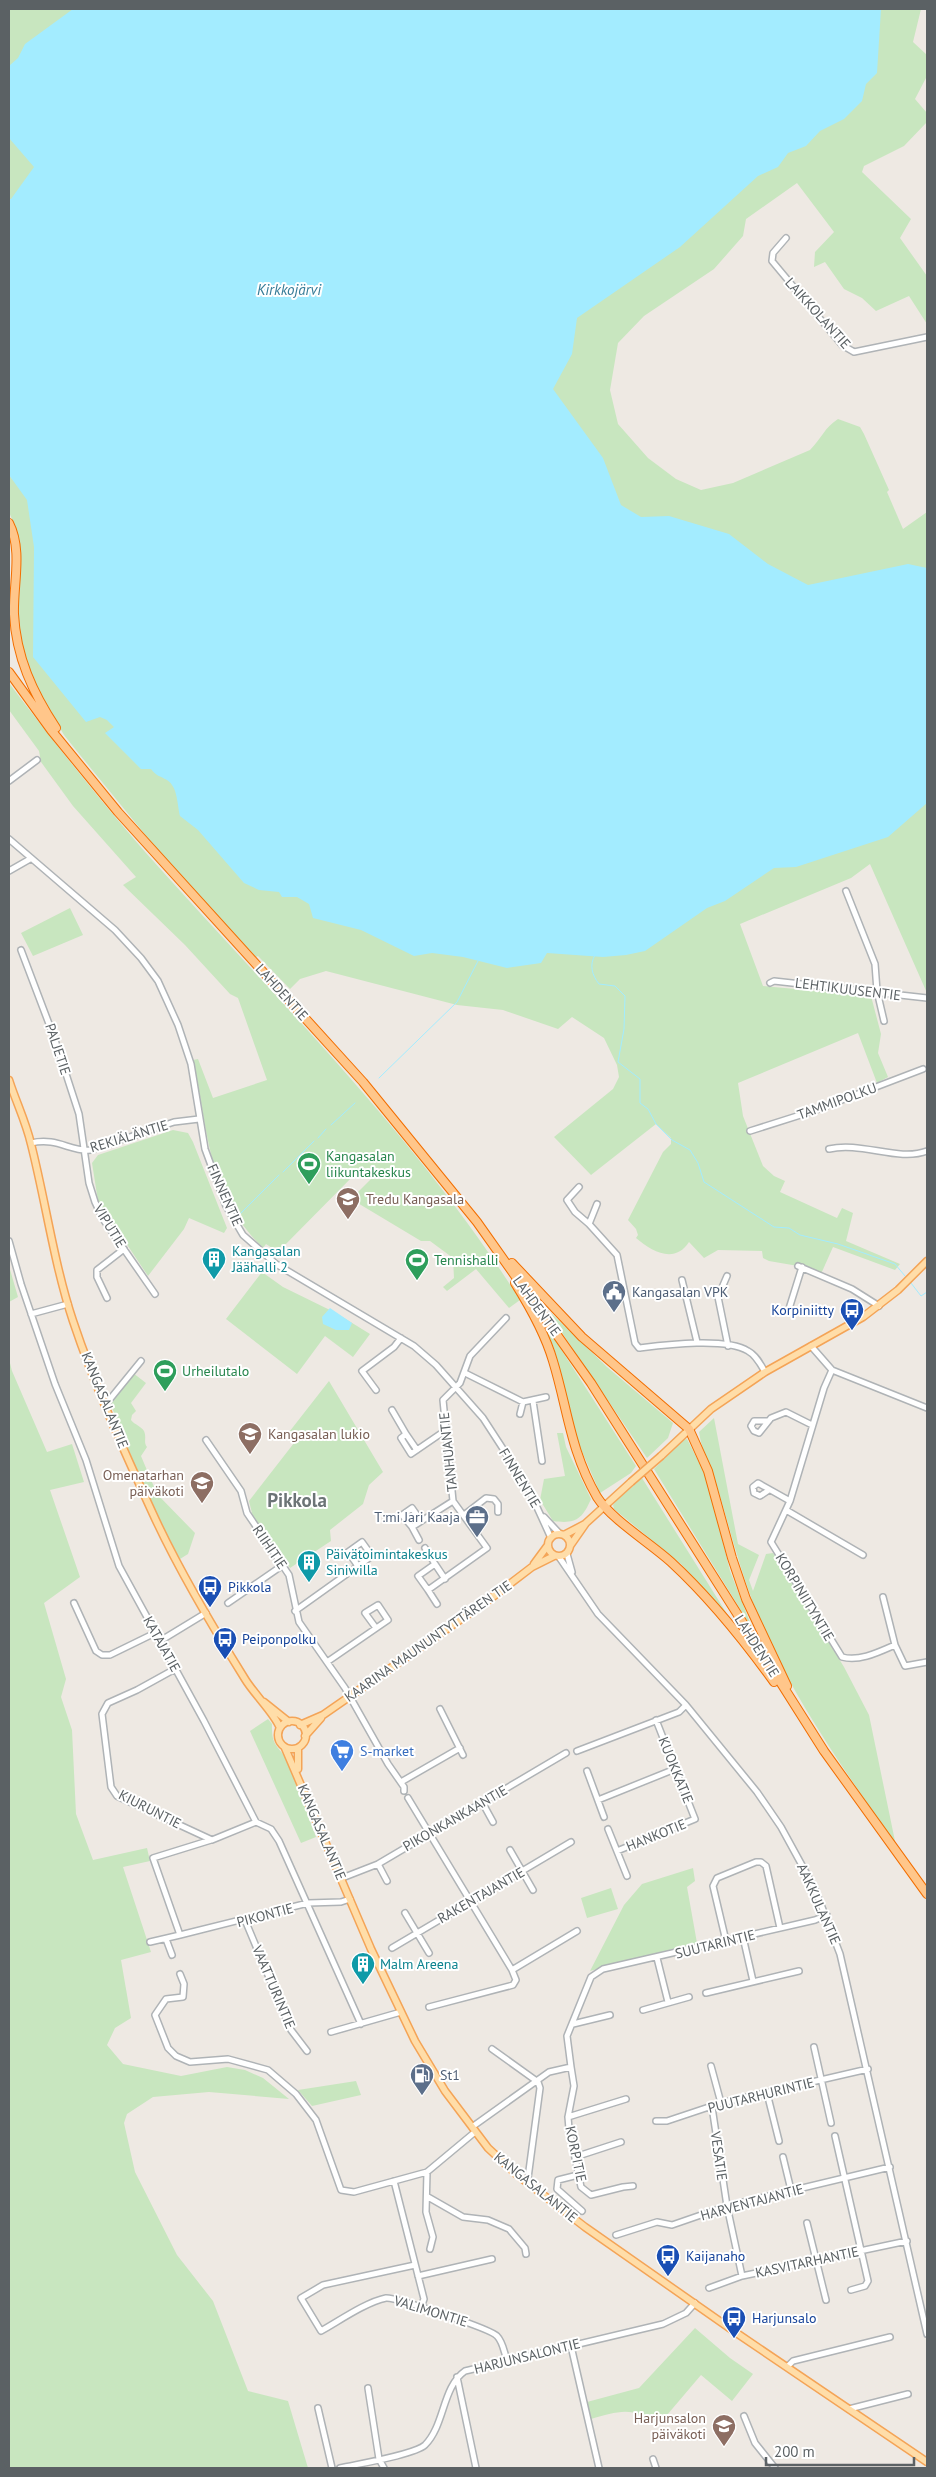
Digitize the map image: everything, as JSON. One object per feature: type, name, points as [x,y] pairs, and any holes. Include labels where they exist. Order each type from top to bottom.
[{"type":"highway","points":[[9,523],[16,545],[14,614],[16,634],[23,664],[41,704],[88,776]]},
{"type":"highway","name":"LAHDENTIE","points":[[9,672],[88,776],[156,856],[352,1069],[429,1162],[485,1234],[557,1332],[618,1423],[824,1751],[927,1894]]},
{"type":"highway","points":[[485,1234],[576,1331],[689,1429],[708,1471],[732,1558],[754,1620],[775,1664],[824,1751]]},
{"type":"highway","points":[[485,1234],[541,1330],[553,1360],[572,1442],[598,1498],[604,1506],[670,1562],[716,1609],[756,1658],[824,1751]]},
{"type":"main road","name":"KANGASALANTIE","points":[[9,1080],[31,1142],[68,1304],[106,1404],[153,1515],[206,1613],[257,1697],[276,1719],[280,1728]]},
{"type":"main road","points":[[586,1523],[549,1541],[549,1551],[556,1556],[567,1554],[570,1546],[586,1523],[711,1409],[765,1372],[878,1306],[927,1261]]},
{"type":"main road","points":[[562,1535],[569,1540],[570,1546]]},
{"type":"main road","name":"KAARINA MAUNUNTYTTÄREN TIE","points":[[532,1567],[549,1541]]},
{"type":"main road","name":"KAARINA MAUNUNTYTTÄREN TIE","points":[[300,1725],[323,1715],[490,1599],[532,1567],[556,1556]]},
{"type":"main road","name":"KANGASALANTIE","points":[[257,1697],[289,1722]]},
{"type":"main road","name":"KAARINA MAUNUNTYTTÄREN TIE","points":[[305,1736],[323,1715]]},
{"type":"main road","points":[[289,1722],[300,1725],[305,1736],[303,1743],[298,1748],[285,1748],[278,1739],[280,1728],[289,1722]]},
{"type":"main road","name":"KANGASALANTIE","points":[[285,1748],[401,2012],[435,2076],[474,2129],[500,2159],[533,2188],[585,2227],[927,2462]]},
{"type":"main road","name":"KANGASALANTIE","points":[[298,1748],[299,1778]]},
{"type":"street","name":"LAIKKOLANTIE","points":[[786,238],[773,252],[772,261],[842,344],[854,352],[927,337]]},
{"type":"street","points":[[9,781],[37,760]]},
{"type":"street","name":"FINNENTIE","points":[[9,839],[115,930],[154,973],[168,999],[191,1064],[199,1119],[213,1170],[226,1206],[243,1235],[262,1253],[289,1272],[424,1353],[483,1418],[530,1492],[542,1515],[549,1541]]},
{"type":"street","points":[[9,871],[30,859]]},
{"type":"street","points":[[846,891],[875,964],[877,992],[884,1021]]},
{"type":"street","name":"PALJETIE","points":[[21,950],[54,1037],[79,1114],[85,1150]]},
{"type":"street","name":"LEHTIKUUSENTIE","points":[[770,983],[774,980],[927,998]]},
{"type":"street","name":"TAMMIPOLKU","points":[[750,1131],[923,1069]]},
{"type":"street","name":"REKIÄLÄNTIE","points":[[31,1142],[58,1142],[85,1150],[174,1122],[199,1119]]},
{"type":"street","points":[[829,1149],[842,1146],[914,1154],[927,1152]]},
{"type":"street","name":"VIPUTIE","points":[[85,1150],[90,1184],[103,1220],[155,1294]]},
{"type":"street","points":[[579,1187],[567,1200],[575,1212],[589,1224],[617,1255],[635,1343],[639,1348],[697,1342],[728,1346],[747,1350],[765,1372]]},
{"type":"street","points":[[589,1224],[597,1204]]},
{"type":"street","name":"KATAJATIE","points":[[9,1241],[55,1384],[86,1460],[113,1551],[256,1822],[270,1829],[279,1841],[361,2024]]},
{"type":"street","points":[[108,1298],[97,1277],[97,1270],[124,1248]]},
{"type":"street","points":[[788,1312],[800,1266],[852,1289],[878,1306]]},
{"type":"street","points":[[727,1276],[718,1297],[728,1346]]},
{"type":"street","points":[[682,1280],[697,1342]]},
{"type":"street","points":[[31,1314],[68,1304]]},
{"type":"street","points":[[456,1387],[465,1373],[470,1356],[506,1318]]},
{"type":"street","points":[[376,1390],[362,1371],[394,1347],[401,1338]]},
{"type":"street","points":[[811,1346],[832,1370],[927,1408]]},
{"type":"street","points":[[106,1404],[141,1361]]},
{"type":"street","name":"KORPINIITYNTIE","points":[[832,1370],[812,1425],[790,1501],[772,1542],[842,1657],[850,1659],[876,1654],[895,1645]]},
{"type":"street","points":[[465,1373],[523,1402],[546,1397]]},
{"type":"street","name":"TANHUANTIE","points":[[428,1590],[487,1548],[453,1501],[443,1400],[456,1387]]},
{"type":"street","points":[[533,1401],[542,1461]]},
{"type":"street","points":[[520,1414],[523,1402]]},
{"type":"street","points":[[392,1410],[416,1450],[446,1430]]},
{"type":"street","points":[[768,1420],[779,1413],[786,1412],[812,1425]]},
{"type":"street","name":"RIIHITIE","points":[[206,1440],[244,1498],[247,1513],[283,1565],[292,1583],[298,1622],[349,1697],[404,1791]]},
{"type":"street","points":[[769,1490],[790,1501]]},
{"type":"street","points":[[464,1515],[486,1498],[494,1499],[498,1512]]},
{"type":"street","points":[[412,1528],[453,1501]]},
{"type":"street","points":[[419,1540],[402,1515],[412,1508],[421,1521]]},
{"type":"street","points":[[786,1510],[863,1555]]},
{"type":"street","name":"FINNENTIE","points":[[542,1515],[562,1535]]},
{"type":"street","points":[[295,1611],[358,1566],[372,1556],[362,1542],[348,1552],[358,1566]]},
{"type":"street","points":[[425,1548],[445,1579]]},
{"type":"street","name":"AAKKULANTIE","points":[[567,1554],[573,1575]]},
{"type":"street","name":"AAKKULANTIE","points":[[556,1556],[573,1575],[598,1614],[686,1705],[770,1810],[800,1862],[827,1915],[840,1954],[868,2069],[927,2334]]},
{"type":"street","points":[[435,1564],[418,1576],[437,1604]]},
{"type":"street","points":[[228,1603],[283,1565]]},
{"type":"street","points":[[883,1597],[895,1645],[906,1666],[927,1662]]},
{"type":"street","points":[[74,1603],[96,1651],[102,1655],[110,1655],[155,1633]]},
{"type":"street","points":[[327,1662],[388,1620],[378,1605],[365,1613],[376,1628]]},
{"type":"street","points":[[160,1641],[206,1613]]},
{"type":"street","name":"KIURUNTIE","points":[[175,1669],[108,1704],[102,1714],[111,1787],[117,1796],[212,1840]]},
{"type":"street","points":[[577,1751],[679,1712],[686,1705]]},
{"type":"street","points":[[440,1709],[463,1755]]},
{"type":"street","name":"KUOKKATIE","points":[[656,1720],[695,1819]]},
{"type":"street","points":[[400,1782],[460,1748]]},
{"type":"street","name":"PIKONKANKAANTIE","points":[[342,1878],[378,1864],[566,1753]]},
{"type":"street","points":[[598,1800],[675,1769]]},
{"type":"street","points":[[587,1771],[604,1817]]},
{"type":"street","points":[[408,1798],[512,1970],[516,1980],[513,1985],[429,2007]]},
{"type":"street","points":[[482,1802],[493,1822]]},
{"type":"street","name":"HANKOTIE","points":[[617,1851],[695,1819]]},
{"type":"street","points":[[180,1935],[153,1858],[212,1840],[256,1822]]},
{"type":"street","name":"HANKOTIE","points":[[608,1829],[627,1876]]},
{"type":"street","name":"RAKENTAJANTIE","points":[[392,1948],[572,1842]]},
{"type":"street","points":[[510,1850],[533,1890]]},
{"type":"street","points":[[726,1941],[714,1881],[756,1862],[761,1862],[766,1866],[780,1928]]},
{"type":"street","points":[[378,1864],[387,1880]]},
{"type":"street","name":"PIKONTIE","points":[[150,1942],[308,1903],[341,1902],[350,1899]]},
{"type":"street","points":[[405,1913],[429,1954]]},
{"type":"street","name":"SUUTARINTIE","points":[[603,1969],[657,1958],[827,1915]]},
{"type":"street","name":"VAATTURINTIE","points":[[245,1920],[291,2030],[307,2051]]},
{"type":"street","points":[[512,1970],[577,1931]]},
{"type":"street","points":[[743,1937],[753,1981]]},
{"type":"street","points":[[166,1939],[172,1955]]},
{"type":"street","points":[[657,1958],[668,2002]]},
{"type":"street","name":"KORPITIE","points":[[603,1969],[591,1977],[567,2036],[574,2086],[568,2117],[578,2175],[582,2187],[591,2195],[633,2186]]},
{"type":"street","points":[[706,1993],[799,1971]]},
{"type":"street","points":[[180,1974],[184,1984],[183,1997],[166,2000],[155,2015],[168,2048],[176,2056],[190,2062],[228,2059],[268,2070],[296,2094],[316,2120],[341,2190],[354,2192],[427,2172],[512,2097],[538,2082],[549,2072],[571,2066]]},
{"type":"street","points":[[643,2010],[689,1997]]},
{"type":"street","points":[[331,2032],[401,2012]]},
{"type":"street","points":[[573,2024],[610,2015]]},
{"type":"street","points":[[814,2047],[831,2123]]},
{"type":"street","points":[[492,2049],[538,2082],[540,2091],[528,2178]]},
{"type":"street","points":[[711,2066],[721,2103]]},
{"type":"street","name":"PUUTARHURINTIE","points":[[656,2121],[667,2121],[721,2103],[868,2069]]},
{"type":"street","points":[[767,2093],[779,2141]]},
{"type":"street","points":[[568,2117],[626,2099]]},
{"type":"street","name":"VESATIE","points":[[712,2107],[727,2206],[742,2276]]},
{"type":"street","points":[[835,2136],[846,2177],[868,2281],[865,2286],[851,2290]]},
{"type":"street","points":[[575,2157],[620,2142]]},
{"type":"street","points":[[783,2157],[791,2190]]},
{"type":"street","name":"HARVENTAJANTIE","points":[[616,2235],[658,2222],[672,2225],[727,2206],[890,2167]]},
{"type":"street","points":[[427,2172],[428,2197],[426,2212],[433,2237],[430,2249]]},
{"type":"street","points":[[578,2175],[558,2180],[557,2189],[582,2210]]},
{"type":"street","points":[[394,2181],[424,2298],[421,2307]]},
{"type":"street","points":[[428,2197],[463,2217],[488,2220],[509,2229],[525,2248],[526,2254]]},
{"type":"street","points":[[807,2223],[826,2300]]},
{"type":"street","name":"KASVITARHANTIE","points":[[709,2288],[742,2276],[907,2241]]},
{"type":"street","points":[[418,2276],[492,2259]]},
{"type":"street","name":"VALIMONTIE","points":[[415,2265],[323,2285],[302,2298],[321,2331],[377,2301],[388,2298],[484,2327],[496,2334],[502,2342],[507,2360]]},
{"type":"street","name":"HARJUNSALONTIE","points":[[340,2468],[405,2453],[424,2446],[434,2432],[457,2377],[465,2371],[663,2324],[686,2314],[695,2303]]},
{"type":"street","points":[[787,2367],[794,2361],[890,2337]]},
{"type":"street","points":[[571,2346],[599,2468]]},
{"type":"street","points":[[457,2377],[476,2468]]},
{"type":"street","points":[[368,2388],[380,2459],[384,2468]]},
{"type":"street","points":[[849,2408],[908,2394]]},
{"type":"street","points":[[318,2408],[332,2468]]},
{"type":"street","points":[[744,2416],[756,2443],[775,2468]]},
{"type":"street","points":[[653,2459],[656,2468]]},
{"type":"green space","name":"Kirkkojärvi","points":[[9,9],[921,9],[913,42],[927,55],[927,76],[915,99],[927,113],[927,122],[904,146],[864,166],[862,172],[911,219],[900,238],[927,276],[927,324],[909,296],[876,311],[862,298],[844,289],[825,262],[814,267],[815,252],[834,232],[797,183],[746,219],[743,236],[714,269],[644,316],[618,343],[610,390],[618,424],[648,458],[676,479],[701,490],[733,483],[810,450],[829,426],[838,419],[860,427],[889,490],[887,492],[903,529],[927,512],[927,993],[870,864],[851,878],[740,924],[763,986],[871,996],[881,1034],[878,1053],[888,1077],[877,1083],[858,1033],[738,1083],[743,1116],[763,1166],[774,1176],[785,1181],[780,1192],[837,1218],[842,1208],[853,1213],[846,1241],[900,1264],[895,1270],[833,1247],[821,1274],[798,1266],[769,1261],[763,1258],[762,1251],[718,1250],[704,1258],[689,1242],[677,1253],[663,1254],[649,1248],[636,1238],[638,1235],[636,1229],[628,1220],[663,1152],[671,1144],[671,1138],[656,1124],[591,1175],[554,1137],[613,1089],[619,1077],[617,1065],[604,1038],[572,1017],[558,1029],[503,1010],[457,1005],[326,971],[300,979],[290,989],[258,956],[256,957],[161,854],[64,735],[37,688],[25,660],[18,606],[19,556],[16,529],[9,512],[9,475],[13,480],[9,473]]},
{"type":"green space","points":[[9,683],[76,769],[146,853],[293,1014],[389,1123],[479,1239],[520,1300],[509,1308],[476,1269],[447,1291],[443,1287],[454,1278],[453,1258],[430,1241],[421,1241],[351,1199],[372,1178],[361,1168],[278,1252],[266,1244],[263,1248],[244,1227],[230,1205],[213,1160],[193,1060],[198,1059],[213,1098],[267,1080],[238,998],[230,994],[185,945],[123,885],[136,877],[73,806],[41,762],[39,751],[9,710]]},
{"type":"green space","points":[[70,908],[83,935],[33,956],[21,933]]},
{"type":"green space","points":[[173,1130],[188,1133],[193,1142],[227,1228],[224,1233],[189,1218],[184,1229],[148,1276],[98,1201],[92,1163],[98,1155]]},
{"type":"green space","points":[[9,1266],[18,1297],[9,1302]]},
{"type":"green space","points":[[262,1272],[283,1287],[336,1313],[370,1334],[353,1357],[325,1336],[297,1374],[226,1319]]},
{"type":"green space","points":[[551,1313],[607,1367],[673,1423],[668,1438],[647,1458],[552,1318]]},
{"type":"green space","points":[[539,1315],[636,1466],[631,1473],[600,1493],[577,1440],[554,1348]]},
{"type":"green space","points":[[9,1359],[12,1371],[47,1452],[72,1444],[84,1482],[50,1490],[80,1577],[44,1603],[66,1679],[61,1697],[72,1730],[76,1814],[93,1860],[147,1848],[150,1861],[123,1867],[151,1952],[121,1960],[131,2018],[115,2028],[107,2045],[123,2064],[181,2076],[227,2067],[245,2070],[263,2078],[289,2099],[209,2092],[153,2097],[127,2114],[124,2123],[135,2172],[177,2255],[213,2301],[248,2391],[288,2401],[308,2468],[9,2468]]},
{"type":"green space","points":[[133,1373],[146,1383],[131,1403],[136,1411],[132,1415],[131,1420],[143,1429],[145,1433],[147,1447],[141,1456],[157,1494],[195,1533],[188,1554],[180,1559],[154,1514],[109,1400]]},
{"type":"green space","points":[[329,1381],[383,1472],[369,1485],[363,1504],[330,1530],[331,1541],[290,1568],[253,1517],[249,1501],[294,1443],[286,1436]]},
{"type":"green space","points":[[714,1418],[738,1544],[759,1555],[749,1580],[753,1591],[766,1554],[773,1553],[844,1667],[869,1715],[896,1846],[844,1769],[795,1691],[767,1636],[735,1550],[699,1432]]},
{"type":"green space","points":[[557,1433],[563,1433],[566,1447],[591,1499],[581,1516],[567,1522],[553,1521],[540,1500],[544,1479],[565,1476]]},
{"type":"green space","points":[[687,1439],[707,1478],[730,1571],[753,1630],[654,1469],[683,1440]]},
{"type":"green space","points":[[642,1478],[729,1617],[681,1564],[614,1509],[613,1505],[616,1501]]},
{"type":"green space","points":[[268,1719],[272,1724],[273,1739],[289,1765],[316,1837],[301,1843],[250,1731]]},
{"type":"green space","points":[[693,1868],[695,1881],[687,1887],[697,1943],[590,1971],[624,1905],[642,1884]]},
{"type":"green space","points":[[611,1888],[618,1909],[587,1918],[581,1898]]},
{"type":"green space","points":[[356,2081],[361,2095],[312,2106],[298,2090]]},
{"type":"green space","points":[[695,2328],[730,2358],[753,2374],[732,2401],[701,2375],[656,2428],[641,2415],[626,2412],[618,2412],[591,2419],[587,2402],[639,2388]]},
{"type":"water","name":"Kirkkojärvi","points":[[73,9],[881,9],[877,73],[866,84],[862,101],[844,119],[820,131],[806,146],[788,153],[778,167],[758,176],[680,247],[577,318],[572,354],[553,389],[603,458],[621,505],[641,517],[669,516],[729,534],[768,564],[808,585],[908,564],[927,568],[927,803],[888,837],[796,867],[774,868],[725,901],[707,908],[645,951],[626,955],[603,957],[547,953],[541,963],[507,968],[463,957],[432,953],[414,956],[361,930],[313,918],[309,904],[297,897],[282,897],[279,892],[259,890],[244,883],[198,830],[180,816],[175,791],[171,783],[156,775],[151,769],[141,769],[105,733],[114,727],[107,720],[100,717],[86,722],[33,657],[34,547],[27,500],[9,475],[9,199],[11,199],[34,167],[9,138],[9,66],[18,58],[25,44]]},
{"type":"water","points":[[330,1308],[352,1323],[349,1330],[336,1330],[323,1324],[322,1317]]},
{"type":"waterway","points":[[595,955],[592,962],[592,970],[599,984],[615,986],[625,996],[624,1029],[618,1062],[640,1079],[640,1103],[648,1109],[656,1124],[672,1140],[690,1150],[698,1163],[704,1182],[774,1227],[789,1228],[800,1235],[838,1244],[895,1264],[905,1276]]},
{"type":"waterway","points":[[379,1078],[457,1002],[478,961]]},
{"type":"waterway","points":[[331,1125],[355,1103]]},
{"type":"waterway","points":[[318,1138],[326,1129]]},
{"type":"waterway","points":[[283,1172],[314,1141]]},
{"type":"waterway","points":[[239,1215],[279,1175]]},
{"type":"waterway","points":[[911,1283],[921,1296],[927,1292]]},
{"type":"place","name":"Kangasalan liikuntakeskus","points":[[309,1185]]},
{"type":"place","name":"Tredu Kangasala","points":[[348,1220]]},
{"type":"place","name":"Kangasalan Jäähalli 2","points":[[214,1280]]},
{"type":"place","name":"Tennishalli","points":[[417,1281]]},
{"type":"place","name":"Kangasalan VPK","points":[[614,1313]]},
{"type":"place","name":"Korpiniitty","points":[[852,1331]]},
{"type":"place","name":"Urheilutalo","points":[[165,1392]]},
{"type":"place","name":"Kangasalan lukio","points":[[250,1455]]},
{"type":"place","name":"Omenatarhan päiväkoti","points":[[202,1504]]},
{"type":"place","name":"T:mi Jari Kaaja","points":[[477,1538]]},
{"type":"place","name":"Päivätoimintakeskus Siniwilla","points":[[309,1583]]},
{"type":"place","name":"Pikkola","points":[[210,1608]]},
{"type":"place","name":"Peiponpolku","points":[[225,1660]]},
{"type":"place","name":"S-market","points":[[342,1772]]},
{"type":"place","name":"Malm Areena","points":[[363,1985]]},
{"type":"place","name":"St1","points":[[422,2096]]},
{"type":"place","name":"Kaijanaho","points":[[668,2277]]},
{"type":"place","name":"Harjunsalo","points":[[734,2339]]},
{"type":"place","name":"Harjunsalon päiväkoti","points":[[724,2447]]},
{"type":"district","name":"Pikkola","points":[[297,1500]]}]
